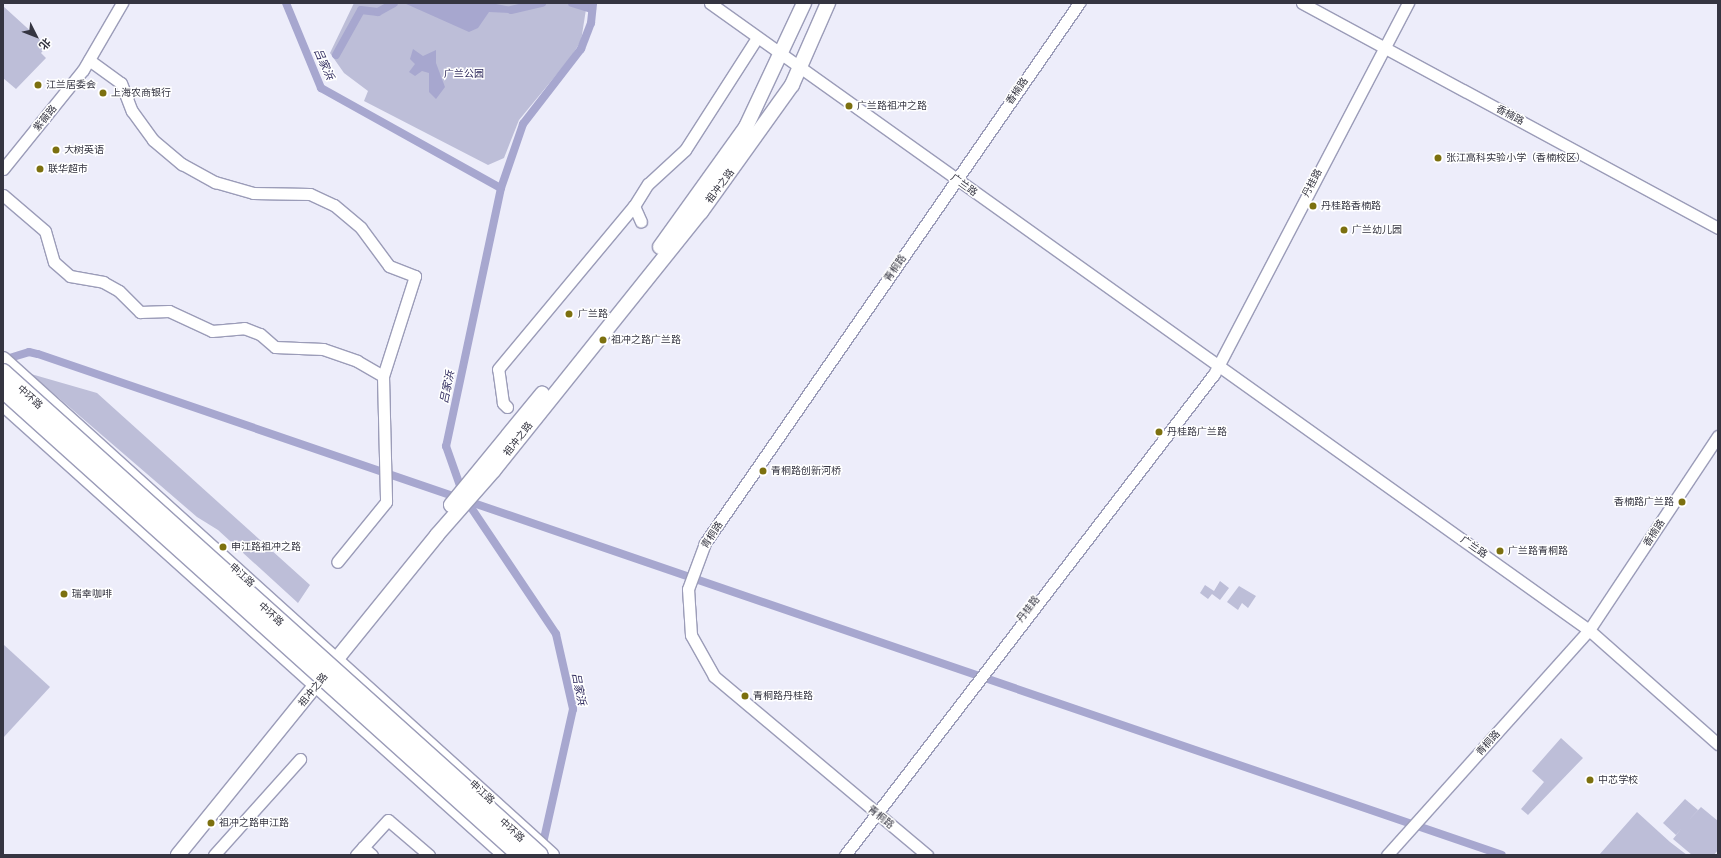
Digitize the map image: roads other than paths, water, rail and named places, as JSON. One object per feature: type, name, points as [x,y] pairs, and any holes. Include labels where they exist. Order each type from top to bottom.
[{"type":"highway","name":"中环路","points":[[3,372],[540,855]]},
{"type":"highway","name":"中环路","points":[[3,390],[520,855]]},
{"type":"main road","name":"祖冲之路","points":[[491,466],[658,250],[723,162],[746,127],[804,3]]},
{"type":"main road","name":"祖冲之路","points":[[168,855],[334,658],[434,532],[491,466],[701,212],[758,135],[801,67],[828,3]]},
{"type":"main road","name":"申江路","points":[[3,359],[552,855]]},
{"type":"main road","points":[[3,404],[312,684],[505,855]]},
{"type":"main road","name":"祖冲之路","points":[[178,855],[312,684]]},
{"type":"street","name":"紫薇路","points":[[3,169],[89,60],[122,3]]},
{"type":"street","name":"广兰路","points":[[710,3],[757,38],[781,52]]},
{"type":"street","name":"广兰路","points":[[717,3],[801,67],[958,178],[1161,318],[1218,364],[1589,630],[1718,744]]},
{"type":"street","name":"香楠路","points":[[958,178],[1078,3]]},
{"type":"street","name":"香楠路","points":[[1302,3],[1718,228]]},
{"type":"street","name":"丹桂路","points":[[845,855],[875,812],[988,664],[1214,374],[1408,3]]},
{"type":"street","points":[[507,407],[503,403],[498,369],[634,206],[648,184],[684,150],[757,38]]},
{"type":"street","points":[[89,60],[120,83],[132,111],[153,140],[182,164],[215,182],[253,193],[310,194],[334,205],[361,228],[389,266],[415,276],[383,376],[386,502],[337,562]]},
{"type":"street","name":"青桐路","points":[[927,855],[714,676],[691,635],[688,589],[696,561],[958,178]]},
{"type":"street","points":[[3,195],[45,231],[54,262],[70,276],[103,282],[119,291],[140,312],[169,311],[212,330],[244,328],[260,334],[275,347],[323,349],[357,361],[383,376]]},
{"type":"street","points":[[634,206],[641,222]]},
{"type":"street","name":"香楠路","points":[[1589,630],[1718,436]]},
{"type":"street","name":"青桐路","points":[[1387,855],[1589,630]]},
{"type":"street","points":[[214,855],[300,759]]},
{"type":"street","name":"丹桂路","points":[[838,855],[875,812]]},
{"type":"street","points":[[372,855],[359,851],[388,820],[429,855]]},
{"type":"waterway","name":"吕家浜","points":[[286,3],[321,88],[501,188],[446,446],[464,497],[556,634],[573,709],[542,848]]},
{"type":"waterway","points":[[336,55],[361,10],[378,12],[394,3]]},
{"type":"waterway","points":[[511,10],[542,3]]},
{"type":"waterway","points":[[572,3],[592,9]]},
{"type":"waterway","points":[[501,188],[523,124],[581,49],[591,23],[593,3]]},
{"type":"waterway","points":[[3,360],[29,352],[38,354],[1502,855]]},
{"type":"place","name":"江兰居委会","points":[[38,85]]},
{"type":"place","name":"上海农商银行","points":[[103,93]]},
{"type":"place","name":"广兰路祖冲之路","points":[[849,106]]},
{"type":"place","name":"大树英语","points":[[56,150]]},
{"type":"place","name":"张江高科实验小学（香楠校区）","points":[[1438,158]]},
{"type":"place","name":"联华超市","points":[[40,169]]},
{"type":"place","name":"丹桂路香楠路","points":[[1313,206]]},
{"type":"place","name":"广兰幼儿园","points":[[1344,230]]},
{"type":"place","name":"广兰路","points":[[569,314]]},
{"type":"place","name":"祖冲之路广兰路","points":[[603,340]]},
{"type":"place","name":"丹桂路广兰路","points":[[1159,432]]},
{"type":"place","name":"青桐路创新河桥","points":[[763,471]]},
{"type":"place","name":"香楠路广兰路","points":[[1682,502]]},
{"type":"place","name":"申江路祖冲之路","points":[[223,547]]},
{"type":"place","name":"广兰路青桐路","points":[[1500,551]]},
{"type":"place","name":"瑞幸咖啡","points":[[64,594]]},
{"type":"place","name":"青桐路丹桂路","points":[[745,696]]},
{"type":"place","name":"中芯学校","points":[[1590,780]]},
{"type":"place","name":"祖冲之路申江路","points":[[211,823]]},
{"type":"park label","name":"广兰公园","points":[[464,74]]}]
